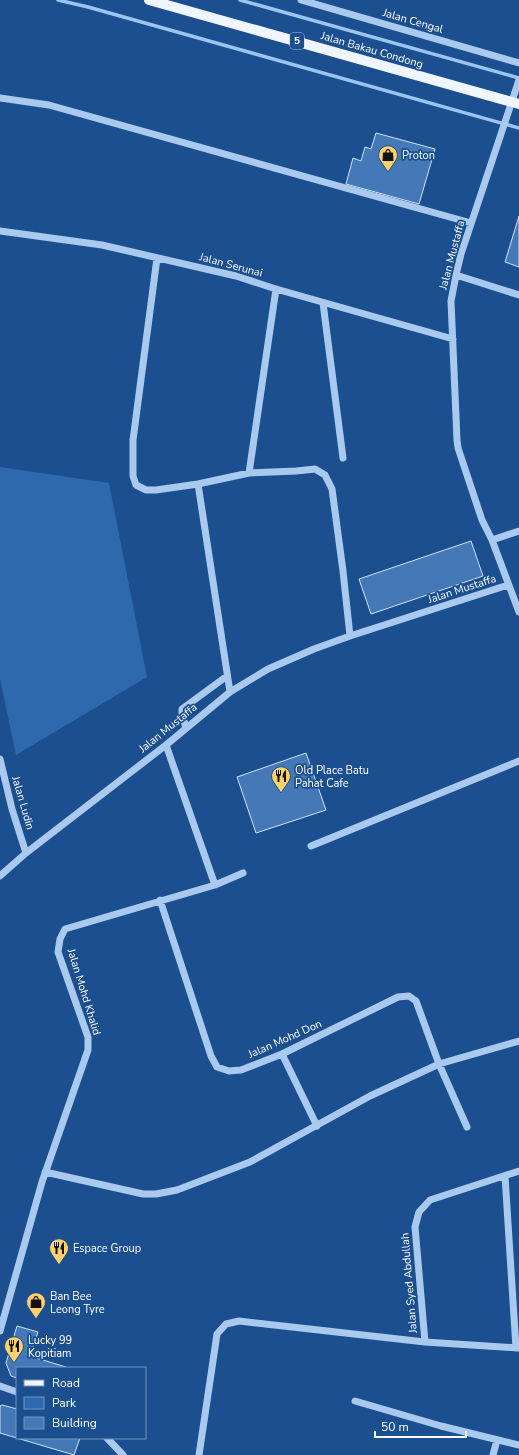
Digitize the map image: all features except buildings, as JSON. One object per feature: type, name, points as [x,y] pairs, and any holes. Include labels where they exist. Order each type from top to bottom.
[{"type":"main road","name":"Jalan Bakau Condong","points":[[149,0],[515,103]]},
{"type":"street","name":"Jalan Cengal","points":[[301,0],[519,62]]},
{"type":"street","name":"Jalan Mustaffa","points":[[0,876],[26,853],[166,745],[230,692],[268,669],[314,649],[350,636],[508,585],[492,540],[482,520],[458,448],[452,301],[456,275],[471,223],[504,123],[515,103],[516,88],[519,80]]},
{"type":"street","points":[[0,98],[49,105],[471,223]]},
{"type":"street","name":"Jalan Serunai","points":[[0,232],[102,245],[236,276],[276,289],[453,339]]},
{"type":"street","points":[[157,258],[133,440],[133,476],[136,485],[146,490],[156,490],[198,484],[249,473],[296,471],[315,468],[325,475],[332,489],[350,636]]},
{"type":"street","points":[[456,275],[519,295]]},
{"type":"street","points":[[249,473],[276,289]]},
{"type":"street","points":[[323,302],[343,458]]},
{"type":"street","points":[[198,484],[230,692]]},
{"type":"street","points":[[492,540],[519,531]]},
{"type":"street","points":[[508,585],[519,612]]},
{"type":"street","points":[[186,728],[182,709],[227,676]]},
{"type":"street","points":[[166,745],[215,885]]},
{"type":"street","name":"Jalan Ludin","points":[[0,759],[12,809],[26,853]]},
{"type":"street","points":[[312,846],[519,761]]},
{"type":"street","name":"Jalan Mohd Khalid","points":[[0,1332],[45,1172],[88,1050],[88,1037],[58,952],[60,939],[65,929],[215,885],[243,873]]},
{"type":"street","name":"Jalan Mohd Don","points":[[160,900],[210,1056],[217,1067],[229,1071],[241,1070],[282,1054],[398,997],[409,996],[416,1002],[439,1064],[467,1127]]},
{"type":"street","points":[[45,1172],[143,1194],[156,1194],[177,1190],[250,1162],[370,1096],[439,1064],[519,1041]]},
{"type":"street","points":[[282,1054],[317,1126]]},
{"type":"street","name":"Jalan Syed Abdullah","points":[[425,1342],[415,1227],[419,1212],[430,1200],[519,1171]]},
{"type":"street","points":[[198,1455],[217,1334],[226,1324],[239,1321],[425,1342],[518,1348],[505,1176]]},
{"type":"street","points":[[0,1386],[16,1392]]},
{"type":"street","points":[[355,1401],[442,1426],[519,1445]]},
{"type":"street","points":[[108,1439],[123,1455]]},
{"type":"street","points":[[492,1455],[497,1440]]},
{"type":"green space","points":[[0,467],[109,483],[147,677],[16,755],[0,679]]},
{"type":"waterway","points":[[58,0],[88,7],[519,128]]},
{"type":"waterway","points":[[240,0],[519,78]]},
{"type":"place","name":"Proton","points":[[388,172]]},
{"type":"place","name":"Old Place Batu Pahat Cafe","points":[[281,793]]},
{"type":"place","name":"Espace Group","points":[[59,1265]]},
{"type":"place","name":"Ban Bee Leong Tyre","points":[[36,1319]]},
{"type":"place","name":"Lucky 99 Kopitiam","points":[[14,1363]]}]
